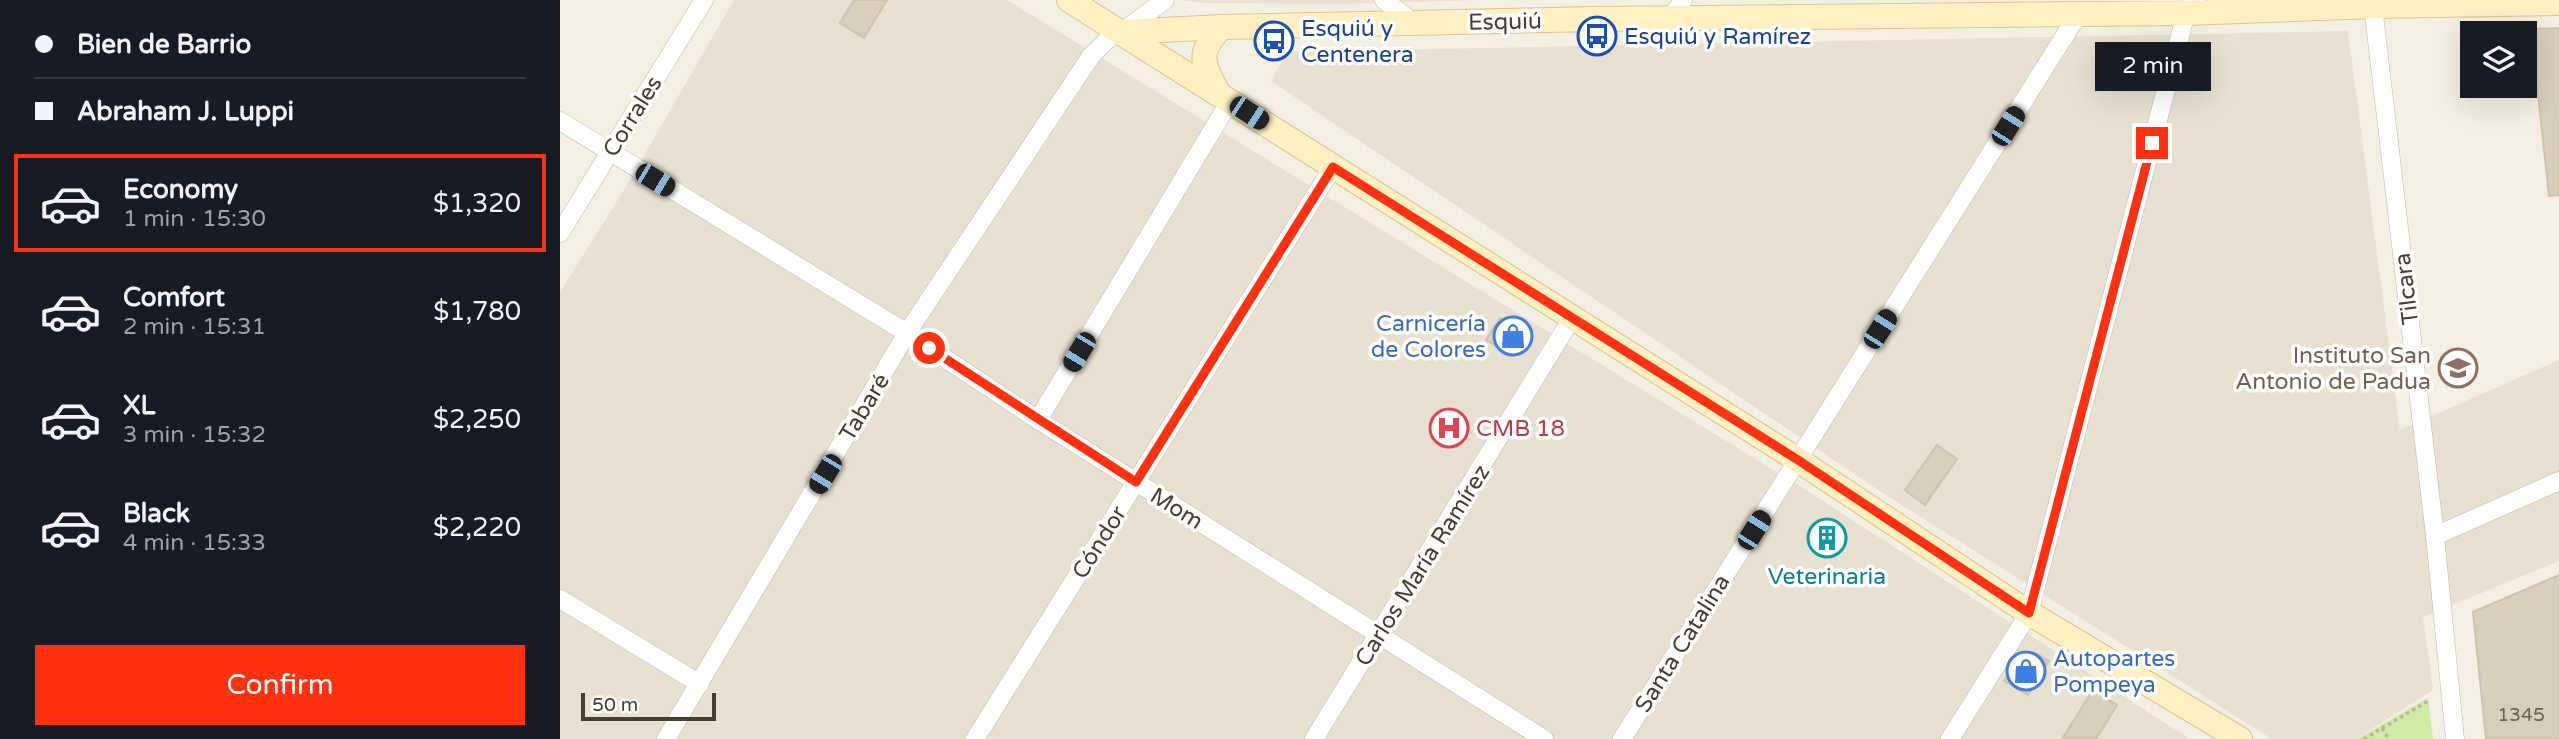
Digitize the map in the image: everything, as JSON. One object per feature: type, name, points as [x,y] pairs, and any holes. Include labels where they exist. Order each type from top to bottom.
[{"type":"main road","points":[[1069,0],[1798,460],[2029,613],[2240,739]]},
{"type":"main road","name":"Esquiú","points":[[1122,32],[1414,23],[1676,9],[1887,15],[2079,13],[2190,6],[2559,3]]},
{"type":"main road","points":[[1222,27],[1208,40],[1203,54],[1208,75],[1224,97]]},
{"type":"street","name":"Corrales","points":[[560,233],[704,0]]},
{"type":"street","name":"Tabaré","points":[[666,739],[907,333],[1091,56],[1108,39],[1166,0]]},
{"type":"street","points":[[1384,0],[1414,23]]},
{"type":"street","points":[[1866,0],[1887,15]]},
{"type":"street","name":"Tilcara","points":[[2369,3],[2435,536],[2455,739]]},
{"type":"street","points":[[1950,739],[2029,613],[2190,6]]},
{"type":"street","name":"Santa Catalina","points":[[1622,739],[2079,13]]},
{"type":"street","points":[[1038,420],[1224,97]]},
{"type":"street","name":"Mom","points":[[560,121],[907,333],[1038,420],[1544,739]]},
{"type":"street","name":"Cóndor","points":[[975,739],[1333,167]]},
{"type":"street","name":"Carlos María Ramírez","points":[[1314,739],[1572,318]]},
{"type":"street","points":[[2435,536],[2559,481]]},
{"type":"street","points":[[560,599],[700,684]]},
{"type":"path","points":[[2364,739],[2428,701]]},
{"type":"path","points":[[2382,729],[2389,739]]},
{"type":"shaded area","points":[[734,0],[1007,0],[1803,488],[2190,739],[560,739],[560,292],[624,190]]},
{"type":"shaded area","points":[[1181,0],[1480,0],[1339,4],[1205,3]]},
{"type":"shaded area","points":[[2348,31],[2400,430],[2559,360],[2559,561],[2423,617],[2433,690],[2356,739],[2272,739],[1875,488],[1271,81],[1287,52]]},
{"type":"green space","points":[[2428,698],[2433,739],[2357,739]]},
{"type":"building","points":[[854,0],[887,0],[864,38],[840,23]]},
{"type":"building","points":[[2559,28],[2559,195],[2549,196],[2537,85],[2537,29]]},
{"type":"building","points":[[1500,318],[1527,334],[1514,356],[1486,340]]},
{"type":"building","points":[[1937,445],[1957,459],[1925,505],[1905,490]]},
{"type":"building","name":"Veterinaria","points":[[1824,519],[1845,532],[1829,557],[1809,544]]},
{"type":"building","points":[[2559,575],[2559,739],[2486,739],[2473,612]]},
{"type":"building","name":"Autopartes Pompeya","points":[[2031,653],[2049,661],[2028,695],[2004,681],[2017,659]]},
{"type":"building","points":[[2093,690],[2117,705],[2096,739],[2062,739]]},
{"type":"place","name":"Esquiú y Ramírez","points":[[1597,36]]},
{"type":"place","name":"Esquiú y Centenera","points":[[1274,41]]},
{"type":"place","name":"Carnicería de Colores","points":[[1513,336]]},
{"type":"place","name":"Instituto San Antonio de Padua","points":[[2458,368]]},
{"type":"place","name":"CMB 18","points":[[1449,428]]},
{"type":"place","name":"Veterinaria","points":[[1827,538]]},
{"type":"place","name":"Autopartes Pompeya","points":[[2026,671]]},
{"type":"route","points":[[929,348],[1136,482],[1333,167],[1798,460],[2029,613],[2152,143]]}]
